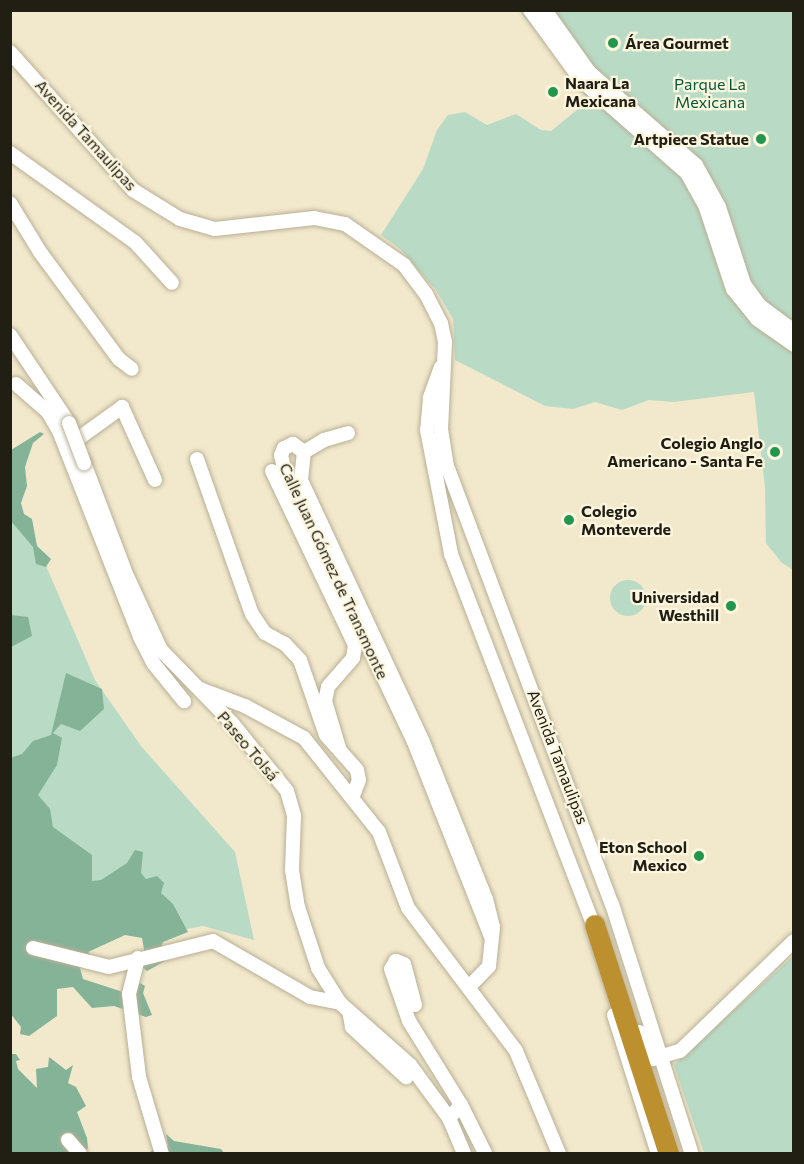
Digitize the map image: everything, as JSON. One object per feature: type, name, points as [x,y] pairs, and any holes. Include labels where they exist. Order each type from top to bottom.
[{"type":"highway","points":[[595,925],[669,1154]]},
{"type":"street","points":[[530,10],[581,80],[697,177],[719,207],[744,284],[767,313],[794,331]]},
{"type":"street","points":[[545,10],[589,72],[691,159],[734,289],[758,319],[794,345]]},
{"type":"street","name":"Avenida Tamaulipas","points":[[10,52],[133,190],[180,219],[215,229],[314,218],[345,224],[379,244],[404,265],[426,294],[441,323],[444,360],[441,429],[444,447],[474,546],[563,766],[612,904],[692,1154]]},
{"type":"street","points":[[10,153],[135,242],[172,283]]},
{"type":"street","points":[[10,203],[40,252],[119,359],[132,369]]},
{"type":"street","name":"Paseo Tolsá","points":[[10,335],[69,423],[127,576],[161,650],[232,723],[287,791],[294,816],[292,870],[298,907],[318,968],[345,1007],[449,1118],[464,1154]]},
{"type":"street","name":"Avenida Tamaulipas","points":[[444,360],[430,398],[427,430],[451,554],[595,925],[609,1000],[658,1154]]},
{"type":"street","points":[[31,366],[13,382],[48,412],[66,447],[140,637],[154,664],[184,701]]},
{"type":"street","points":[[66,447],[122,407],[155,480]]},
{"type":"street","points":[[304,452],[324,440],[348,433]]},
{"type":"street","name":"Calle Juan Gómez de Transmonte","points":[[469,987],[489,966],[493,927],[481,901],[414,742],[284,468],[284,448],[293,444],[304,452],[301,480],[423,742],[481,901]]},
{"type":"street","points":[[197,459],[252,614],[265,633],[285,644],[300,660],[315,712],[326,735],[359,775],[352,798]]},
{"type":"street","points":[[272,471],[355,645],[353,658],[328,687],[325,701],[340,753]]},
{"type":"street","points":[[451,554],[474,546]]},
{"type":"street","points":[[195,687],[245,706],[304,738],[379,832],[408,908],[516,1051],[559,1154]]},
{"type":"street","points":[[595,925],[610,944],[648,1054],[660,1059],[680,1051],[794,941]]},
{"type":"street","points":[[33,948],[109,967],[213,941],[310,997],[345,1007]]},
{"type":"street","points":[[138,958],[129,994],[139,1077],[162,1154]]},
{"type":"street","points":[[415,1005],[404,964],[396,961],[391,969],[409,1021],[461,1105],[485,1153]]},
{"type":"street","points":[[412,1076],[458,1154]]},
{"type":"street","points":[[449,1118],[461,1105]]},
{"type":"street","points":[[68,1140],[80,1154]]},
{"type":"green space","name":"Parque La Mexicana","points":[[520,11],[793,11],[793,570],[781,562],[766,543],[765,488],[754,392],[674,402],[649,400],[622,410],[595,402],[573,409],[545,406],[455,360],[453,319],[436,290],[400,249],[381,235],[423,169],[437,130],[448,115],[465,112],[487,125],[516,114],[541,130],[551,131],[589,100]]},
{"type":"green space","points":[[40,432],[44,434],[33,443],[25,467],[27,486],[21,503],[24,514],[32,519],[37,546],[51,559],[46,567],[36,564],[33,547],[10,520],[11,450]]},
{"type":"green space","points":[[10,482],[95,680],[141,746],[235,852],[254,940],[203,926],[165,933],[11,839]]},
{"type":"green space","points":[[628,580],[640,586],[646,598],[640,610],[628,616],[616,610],[610,598],[616,586]]},
{"type":"green space","points":[[11,615],[28,617],[32,636],[11,647]]},
{"type":"green space","points":[[66,673],[102,689],[104,709],[80,731],[61,724],[53,733],[62,738],[57,765],[38,795],[50,809],[53,827],[92,855],[92,881],[101,880],[127,863],[135,850],[143,852],[141,873],[146,879],[157,876],[164,883],[161,893],[173,904],[188,932],[163,942],[159,954],[165,961],[147,971],[136,962],[145,955],[142,938],[125,935],[88,952],[96,961],[80,968],[83,979],[129,994],[140,983],[145,986],[143,993],[152,1015],[146,1017],[114,1006],[92,1008],[73,987],[57,989],[57,1016],[29,1036],[20,1034],[21,1027],[10,1013],[10,758],[22,754],[33,741],[51,735]]},
{"type":"green space","points":[[793,956],[793,1153],[704,1153],[674,1065]]},
{"type":"green space","points":[[10,1054],[16,1054],[20,1060],[16,1061],[18,1069],[37,1088],[36,1069],[48,1067],[49,1057],[66,1070],[73,1065],[68,1083],[76,1087],[86,1106],[77,1112],[87,1138],[88,1148],[84,1153],[11,1153]]},
{"type":"green space","points":[[166,1134],[174,1141],[221,1149],[224,1153],[149,1154],[154,1148],[168,1146]]},
{"type":"place","name":"Área Gourmet","points":[[613,43]]},
{"type":"place","name":"Naara La Mexicana","points":[[553,92]]},
{"type":"place","name":"Artpiece Statue","points":[[761,139]]},
{"type":"place","name":"Colegio Anglo Americano - Santa Fe","points":[[775,452]]},
{"type":"place","name":"Colegio Monteverde","points":[[569,520]]},
{"type":"place","name":"Universidad Westhill","points":[[731,606]]},
{"type":"place","name":"Eton School Mexico","points":[[699,856]]}]
